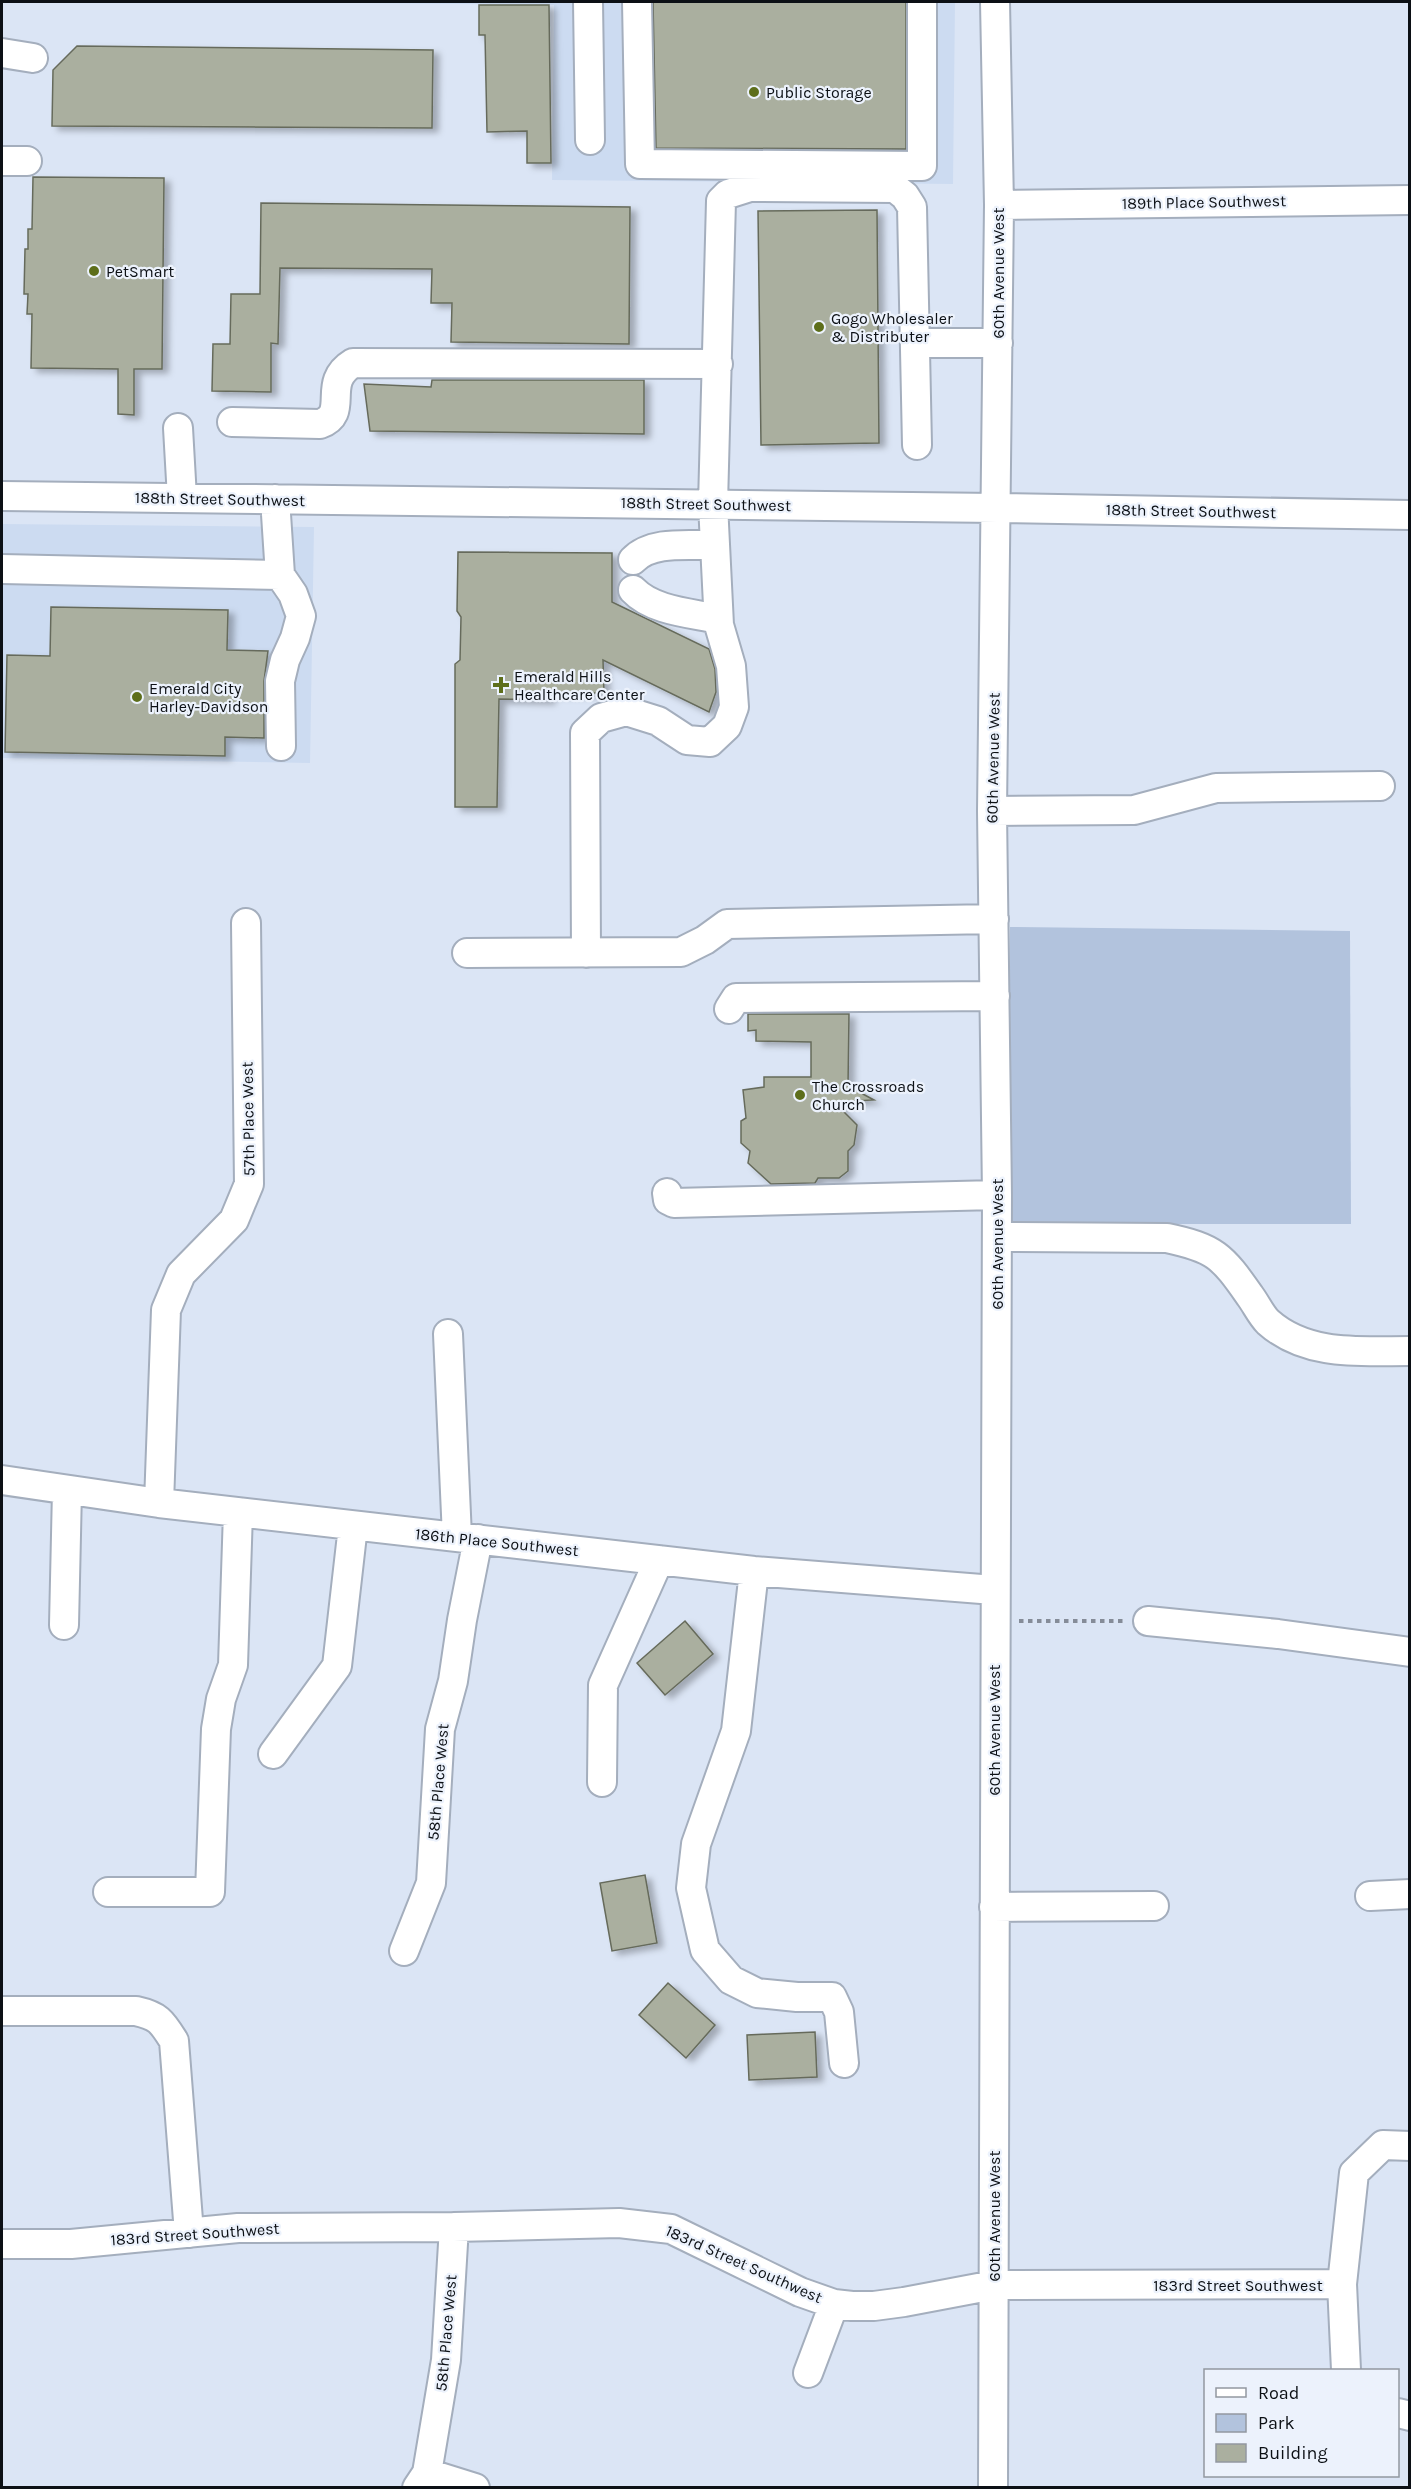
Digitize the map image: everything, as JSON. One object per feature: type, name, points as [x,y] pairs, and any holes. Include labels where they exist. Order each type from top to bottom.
[{"type":"street","points":[[588,2],[590,140]]},
{"type":"street","points":[[637,2],[640,164],[922,166],[922,2]]},
{"type":"street","name":"60th Avenue West","points":[[993,2487],[997,1195],[992,811],[999,204],[995,2]]},
{"type":"street","points":[[2,53],[33,58]]},
{"type":"street","points":[[586,953],[585,733],[602,718],[627,711],[658,721],[687,740],[710,742],[727,726],[734,707],[731,666],[718,619],[713,504],[721,201],[729,194],[750,187],[895,188],[905,196],[912,207],[917,445]]},
{"type":"street","name":"189th Place Southwest","points":[[999,204],[1410,200]]},
{"type":"street","points":[[916,343],[998,343]]},
{"type":"street","points":[[232,422],[320,424],[329,421],[335,413],[336,381],[342,370],[353,363],[718,364]]},
{"type":"street","points":[[178,428],[183,498]]},
{"type":"street","name":"188th Street Southwest","points":[[2,496],[997,507],[1410,515]]},
{"type":"street","points":[[274,499],[280,575],[293,594],[301,616],[280,681],[281,746]]},
{"type":"street","points":[[633,560],[641,552],[653,548],[715,545]]},
{"type":"street","points":[[2,569],[280,575]]},
{"type":"street","points":[[633,590],[642,600],[718,619]]},
{"type":"street","points":[[992,811],[1134,810],[1216,788],[1380,786]]},
{"type":"street","points":[[467,953],[681,952],[705,940],[727,924],[994,920]]},
{"type":"street","name":"57th Place West","points":[[159,1503],[166,1310],[181,1274],[234,1220],[249,1184],[246,923]]},
{"type":"street","points":[[729,1009],[736,998],[995,996]]},
{"type":"street","points":[[667,1193],[668,1200],[674,1203],[997,1195]]},
{"type":"street","points":[[997,1237],[1167,1238],[1193,1243],[1217,1254],[1239,1280],[1268,1322],[1287,1334],[1306,1343],[1331,1350],[1410,1351]]},
{"type":"street","name":"58th Place West","points":[[404,1952],[431,1883],[440,1729],[453,1681],[462,1620],[467,1538],[448,1334]]},
{"type":"street","name":"186th Place Southwest","points":[[2,1480],[159,1503],[753,1571],[994,1590]]},
{"type":"street","points":[[64,1625],[67,1490]]},
{"type":"street","points":[[108,1892],[210,1892],[216,1729],[221,1699],[233,1665],[238,1512]]},
{"type":"street","points":[[273,1754],[337,1666],[353,1526]]},
{"type":"street","points":[[602,1782],[603,1685],[659,1560]]},
{"type":"street","points":[[753,1571],[736,1731],[696,1844],[691,1888],[705,1950],[731,1980],[757,1993],[796,1997],[832,1997],[839,2012],[844,2063]]},
{"type":"street","points":[[1148,1621],[1278,1634],[1410,1652]]},
{"type":"street","points":[[1370,1896],[1410,1894]]},
{"type":"street","points":[[994,1907],[1154,1906]]},
{"type":"street","points":[[2,2011],[136,2011],[154,2015],[164,2025],[174,2041],[189,2233]]},
{"type":"street","points":[[1346,2369],[1342,2284],[1354,2173],[1383,2145],[1410,2146]]},
{"type":"street","name":"183rd Street Southwest","points":[[2,2244],[71,2244],[238,2228],[454,2227],[619,2223],[671,2229],[800,2292],[834,2304],[874,2306],[994,2285],[1342,2284]]},
{"type":"street","name":"58th Place West","points":[[422,2480],[446,2360],[454,2227]]},
{"type":"street","points":[[808,2373],[834,2304]]},
{"type":"street","points":[[422,2480],[475,2487]]},
{"type":"path","points":[[994,1621],[1148,1621]]},
{"type":"shaded area","name":"Public Storage","points":[[257,2],[955,2],[953,184],[552,180],[554,5]]},
{"type":"shaded area","points":[[2,524],[314,527],[310,763],[2,758]]},
{"type":"green space","points":[[1010,927],[1350,931],[1351,1224],[1006,1224]]},
{"type":"building","points":[[653,2],[906,2],[906,149],[656,148]]},
{"type":"building","points":[[479,5],[549,5],[551,163],[527,163],[527,131],[487,132],[485,35],[479,35]]},
{"type":"building","points":[[77,46],[433,50],[432,128],[52,126],[53,70]]},
{"type":"building","name":"PetSmart","points":[[33,177],[164,178],[162,369],[134,369],[134,415],[118,414],[118,369],[31,368],[32,314],[27,314],[28,294],[24,294],[25,249],[28,249],[28,229],[32,229]]},
{"type":"building","points":[[261,203],[630,207],[629,344],[451,342],[452,303],[431,303],[432,269],[280,268],[278,344],[271,343],[271,392],[212,391],[213,344],[230,344],[231,294],[260,294]]},
{"type":"building","name":"Gogo Wholesaler & Distributer","points":[[877,210],[879,443],[761,445],[758,211]]},
{"type":"building","points":[[432,380],[644,380],[644,434],[370,431],[364,384],[431,387]]},
{"type":"building","name":"Emerald Hills Healthcare Center","points":[[458,552],[612,553],[612,602],[709,649],[715,669],[716,692],[709,712],[603,660],[604,693],[549,693],[549,700],[499,699],[497,807],[455,807],[455,664],[460,660],[461,617],[457,611]]},
{"type":"building","name":"Emerald City Harley-Davidson","points":[[51,607],[228,610],[227,650],[268,651],[264,681],[264,738],[225,737],[225,756],[5,752],[7,655],[50,656]]},
{"type":"building","name":"The Crossroads Church","points":[[748,1014],[849,1014],[848,1086],[874,1100],[834,1102],[857,1125],[854,1145],[848,1151],[848,1171],[839,1178],[818,1178],[815,1183],[771,1184],[748,1163],[750,1151],[741,1143],[741,1121],[746,1118],[743,1090],[764,1087],[764,1077],[811,1077],[811,1042],[756,1041],[756,1030],[748,1031]]},
{"type":"building","points":[[685,1621],[713,1654],[665,1695],[637,1663]]},
{"type":"building","points":[[645,1875],[657,1943],[612,1951],[600,1883]]},
{"type":"building","points":[[668,1983],[715,2025],[686,2058],[639,2015]]},
{"type":"building","points":[[815,2032],[817,2077],[749,2080],[747,2035]]},
{"type":"place","name":"Public Storage","points":[[754,92]]},
{"type":"place","name":"PetSmart","points":[[94,271]]},
{"type":"place","name":"Gogo Wholesaler & Distributer","points":[[819,327]]},
{"type":"place","name":"Emerald Hills Healthcare Center","points":[[501,685]]},
{"type":"place","name":"Emerald City Harley-Davidson","points":[[137,697]]},
{"type":"place","name":"The Crossroads Church","points":[[800,1095]]}]
